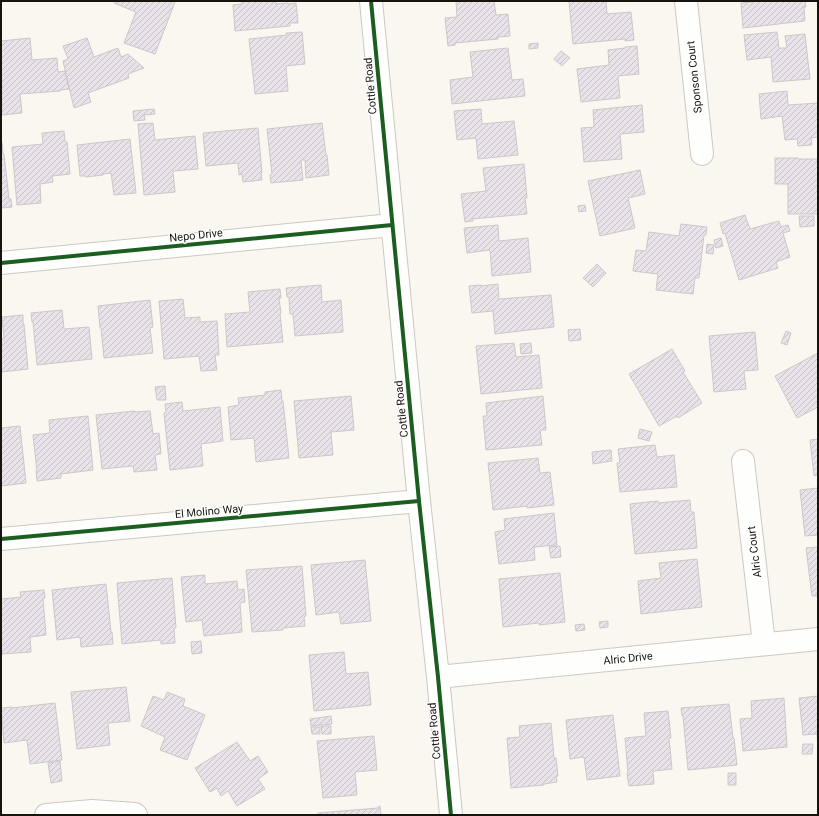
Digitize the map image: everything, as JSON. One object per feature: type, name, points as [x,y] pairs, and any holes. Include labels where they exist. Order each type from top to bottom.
[{"type":"street","name":"Cottle Road","points":[[371,1],[451,815]]},
{"type":"street","name":"Sponson Court","points":[[686,1],[702,154]]},
{"type":"street","name":"Nepo Drive","points":[[1,263],[392,224]]},
{"type":"street","name":"Alric Court","points":[[743,461],[764,644]]},
{"type":"street","name":"El Molino Way","points":[[1,539],[419,501]]},
{"type":"street","name":"Alric Drive","points":[[438,677],[818,639]]},
{"type":"street","points":[[46,815],[92,811],[136,815]]},
{"type":"building","points":[[115,1],[175,2],[155,54],[124,43],[136,12],[114,3]]},
{"type":"building","points":[[242,1],[275,1],[276,4],[296,3],[298,23],[290,23],[290,26],[235,31],[233,5],[242,4]]},
{"type":"building","points":[[456,1],[494,1],[496,15],[508,14],[510,36],[498,37],[498,39],[455,43],[455,45],[448,46],[445,18],[457,17]]},
{"type":"building","points":[[569,1],[606,1],[607,14],[631,12],[634,40],[625,41],[625,39],[573,44]]},
{"type":"building","points":[[760,1],[805,1],[805,21],[743,28],[741,3]]},
{"type":"building","points":[[302,32],[305,64],[286,66],[288,91],[255,94],[249,39]]},
{"type":"building","points":[[777,32],[779,48],[787,48],[785,36],[805,34],[810,79],[773,82],[771,57],[747,60],[744,35]]},
{"type":"building","points":[[30,38],[32,60],[57,58],[58,72],[65,71],[69,89],[20,94],[22,113],[2,115],[1,41]]},
{"type":"building","points":[[87,38],[94,57],[118,48],[121,57],[128,54],[144,68],[128,74],[129,78],[88,93],[91,102],[74,108],[63,61],[68,59],[63,46]]},
{"type":"building","points":[[538,43],[538,48],[529,49],[529,44]]},
{"type":"building","points":[[637,46],[639,74],[618,76],[620,98],[581,102],[577,69],[609,65],[608,50]]},
{"type":"building","points":[[508,48],[512,80],[523,79],[525,96],[452,104],[450,80],[473,77],[470,52]]},
{"type":"building","points":[[561,51],[570,58],[562,66],[554,59]]},
{"type":"building","points":[[787,91],[788,105],[818,103],[818,137],[811,138],[812,145],[798,146],[797,139],[785,140],[782,116],[761,119],[759,94]]},
{"type":"building","points":[[642,105],[644,132],[620,134],[622,159],[584,162],[581,128],[594,127],[593,110]]},
{"type":"building","points":[[154,109],[155,114],[144,115],[145,120],[134,121],[133,111]]},
{"type":"building","points":[[481,109],[482,124],[514,121],[518,155],[478,159],[476,138],[457,140],[454,111]]},
{"type":"building","points":[[153,123],[155,140],[195,136],[198,169],[173,171],[175,192],[144,195],[138,124]]},
{"type":"building","points":[[322,123],[329,175],[306,178],[305,160],[301,160],[303,180],[271,183],[270,175],[272,174],[267,129]]},
{"type":"building","points":[[258,128],[262,180],[243,182],[242,174],[239,175],[238,163],[206,166],[203,133]]},
{"type":"building","points":[[64,131],[65,142],[67,142],[70,174],[52,176],[53,182],[40,184],[41,203],[17,205],[12,147],[43,144],[42,133]]},
{"type":"building","points":[[130,139],[136,193],[114,195],[111,173],[86,177],[80,176],[77,145]]},
{"type":"building","points":[[1,142],[4,154],[9,199],[11,199],[12,207],[1,208]]},
{"type":"building","points":[[775,158],[818,159],[818,214],[788,214],[788,184],[775,184]]},
{"type":"building","points":[[524,164],[527,214],[472,219],[473,221],[465,222],[461,194],[486,191],[483,168]]},
{"type":"building","points":[[640,170],[645,194],[628,198],[635,228],[600,236],[588,181]]},
{"type":"building","points":[[585,205],[586,211],[579,212],[578,206]]},
{"type":"building","points":[[745,215],[750,229],[779,221],[781,227],[788,225],[790,231],[783,233],[790,257],[776,262],[778,268],[739,280],[725,233],[723,234],[720,223]]},
{"type":"building","points":[[799,216],[814,216],[814,226],[800,227]]},
{"type":"building","points":[[681,224],[707,227],[706,235],[704,235],[699,278],[695,278],[693,294],[656,290],[658,274],[633,271],[636,250],[646,251],[649,232],[679,236]]},
{"type":"building","points":[[498,225],[499,241],[528,238],[531,272],[492,276],[490,250],[467,253],[464,228]]},
{"type":"building","points":[[721,238],[723,246],[716,248],[714,240]]},
{"type":"building","points":[[707,244],[714,245],[713,254],[706,253]]},
{"type":"building","points":[[597,264],[606,273],[593,287],[583,278]]},
{"type":"building","points":[[498,284],[499,299],[551,295],[554,327],[495,334],[493,311],[472,313],[469,286]]},
{"type":"building","points":[[321,285],[322,302],[341,300],[343,332],[295,336],[293,314],[290,314],[289,297],[287,297],[286,288]]},
{"type":"building","points":[[280,289],[281,298],[279,298],[283,342],[227,347],[225,314],[250,312],[248,292]]},
{"type":"building","points":[[183,299],[185,318],[200,317],[200,322],[217,321],[219,355],[215,355],[217,370],[201,371],[199,356],[164,359],[159,301]]},
{"type":"building","points":[[150,300],[153,327],[150,328],[153,353],[104,358],[98,306]]},
{"type":"building","points":[[62,310],[64,329],[89,327],[92,359],[37,365],[31,313]]},
{"type":"building","points":[[23,315],[28,369],[1,372],[1,339],[4,339],[2,317]]},
{"type":"building","points":[[580,329],[581,340],[569,341],[568,330]]},
{"type":"building","points":[[786,331],[791,333],[787,345],[781,343]]},
{"type":"building","points":[[755,332],[758,370],[744,371],[746,389],[714,392],[709,336]]},
{"type":"building","points":[[514,343],[516,357],[539,355],[542,388],[481,394],[476,346]]},
{"type":"building","points":[[531,343],[532,353],[521,354],[520,344]]},
{"type":"building","points":[[672,349],[685,371],[683,372],[702,403],[678,418],[677,416],[659,426],[629,374]]},
{"type":"building","points":[[818,353],[818,407],[797,418],[775,376]]},
{"type":"building","points":[[165,386],[166,400],[157,400],[155,387]]},
{"type":"building","points":[[281,390],[289,458],[256,462],[254,438],[231,440],[228,407],[239,405],[238,398],[265,395],[265,392]]},
{"type":"building","points":[[351,396],[354,430],[331,432],[333,455],[299,458],[294,401]]},
{"type":"building","points":[[543,396],[546,430],[540,430],[542,445],[486,450],[483,416],[487,416],[486,403]]},
{"type":"building","points":[[182,402],[183,411],[220,407],[223,441],[201,444],[203,466],[170,470],[164,413],[166,412],[165,404]]},
{"type":"building","points":[[150,411],[153,434],[159,433],[161,454],[155,455],[157,470],[134,472],[133,466],[102,469],[96,415]]},
{"type":"building","points":[[88,416],[93,470],[61,474],[61,478],[37,481],[33,435],[50,433],[49,420]]},
{"type":"building","points":[[20,426],[26,483],[1,486],[1,428]]},
{"type":"building","points":[[640,429],[652,432],[649,441],[638,438]]},
{"type":"building","points":[[818,439],[818,475],[814,476],[810,440]]},
{"type":"building","points":[[655,445],[657,457],[674,455],[677,487],[620,492],[617,463],[620,463],[618,449]]},
{"type":"building","points":[[611,450],[612,461],[593,464],[592,452]]},
{"type":"building","points":[[538,458],[540,473],[550,472],[554,505],[527,508],[527,506],[493,510],[488,463]]},
{"type":"building","points":[[818,488],[818,535],[805,536],[800,490]]},
{"type":"building","points":[[690,500],[691,512],[694,512],[697,548],[635,554],[630,504]]},
{"type":"building","points":[[554,513],[557,545],[534,547],[535,560],[499,564],[495,532],[505,530],[504,519]]},
{"type":"building","points":[[560,546],[561,557],[551,558],[549,547]]},
{"type":"building","points":[[818,547],[818,596],[812,596],[806,548]]},
{"type":"building","points":[[697,559],[702,607],[641,614],[638,581],[661,578],[659,563]]},
{"type":"building","points":[[365,560],[371,621],[341,624],[339,612],[316,615],[311,565]]},
{"type":"building","points":[[302,566],[306,616],[304,617],[305,626],[283,628],[283,630],[252,632],[246,570]]},
{"type":"building","points":[[560,573],[565,622],[503,627],[499,579]]},
{"type":"building","points":[[205,575],[205,584],[237,581],[238,590],[244,589],[245,602],[240,603],[242,632],[204,636],[202,620],[186,622],[181,577]]},
{"type":"building","points":[[172,578],[176,628],[174,628],[175,643],[161,644],[161,640],[122,644],[117,583]]},
{"type":"building","points":[[106,584],[113,644],[81,647],[80,637],[57,640],[52,590]]},
{"type":"building","points":[[44,590],[45,598],[43,598],[46,635],[30,637],[31,652],[1,654],[1,599],[21,597],[20,592]]},
{"type":"building","points":[[608,621],[608,627],[600,628],[599,622]]},
{"type":"building","points":[[584,624],[585,630],[576,631],[575,625]]},
{"type":"building","points":[[201,641],[202,653],[192,654],[191,642]]},
{"type":"building","points":[[344,652],[346,674],[368,672],[371,705],[314,711],[309,655]]},
{"type":"building","points":[[126,687],[130,721],[108,723],[110,745],[77,749],[71,692]]},
{"type":"building","points":[[167,692],[185,699],[183,706],[205,715],[187,760],[160,750],[165,737],[141,726],[153,696],[164,700]]},
{"type":"building","points":[[818,696],[818,745],[817,734],[803,735],[799,698]]},
{"type":"building","points":[[784,698],[787,747],[743,751],[740,719],[752,718],[751,701]]},
{"type":"building","points":[[55,703],[62,760],[30,764],[27,740],[4,743],[1,708]]},
{"type":"building","points":[[729,704],[737,765],[688,770],[681,708]]},
{"type":"building","points":[[668,711],[672,769],[653,771],[654,784],[629,786],[625,738],[646,736],[644,713]]},
{"type":"building","points":[[613,715],[620,776],[587,780],[584,757],[570,759],[566,720]]},
{"type":"building","points":[[331,716],[332,724],[311,726],[310,719]]},
{"type":"building","points":[[551,723],[554,758],[556,758],[558,776],[556,776],[557,782],[544,785],[511,788],[507,738],[520,737],[519,726]]},
{"type":"building","points":[[321,726],[331,726],[331,734],[322,734]]},
{"type":"building","points":[[311,727],[320,727],[320,734],[312,734]]},
{"type":"building","points":[[374,736],[377,770],[355,772],[357,795],[323,798],[317,741]]},
{"type":"building","points":[[237,742],[250,761],[258,756],[268,772],[258,779],[265,789],[237,806],[228,791],[221,796],[217,788],[210,792],[195,768]]},
{"type":"building","points":[[803,744],[813,744],[812,754],[802,754]]},
{"type":"building","points":[[60,761],[62,781],[51,783],[48,763]]},
{"type":"building","points":[[728,773],[736,773],[736,785],[728,785]]},
{"type":"building","points":[[380,806],[381,815],[318,815],[318,813],[378,808]]},
{"type":"cycle path","points":[[371,1],[451,815]]},
{"type":"cycle path","points":[[1,263],[392,225]]},
{"type":"cycle path","points":[[1,539],[419,501]]}]
